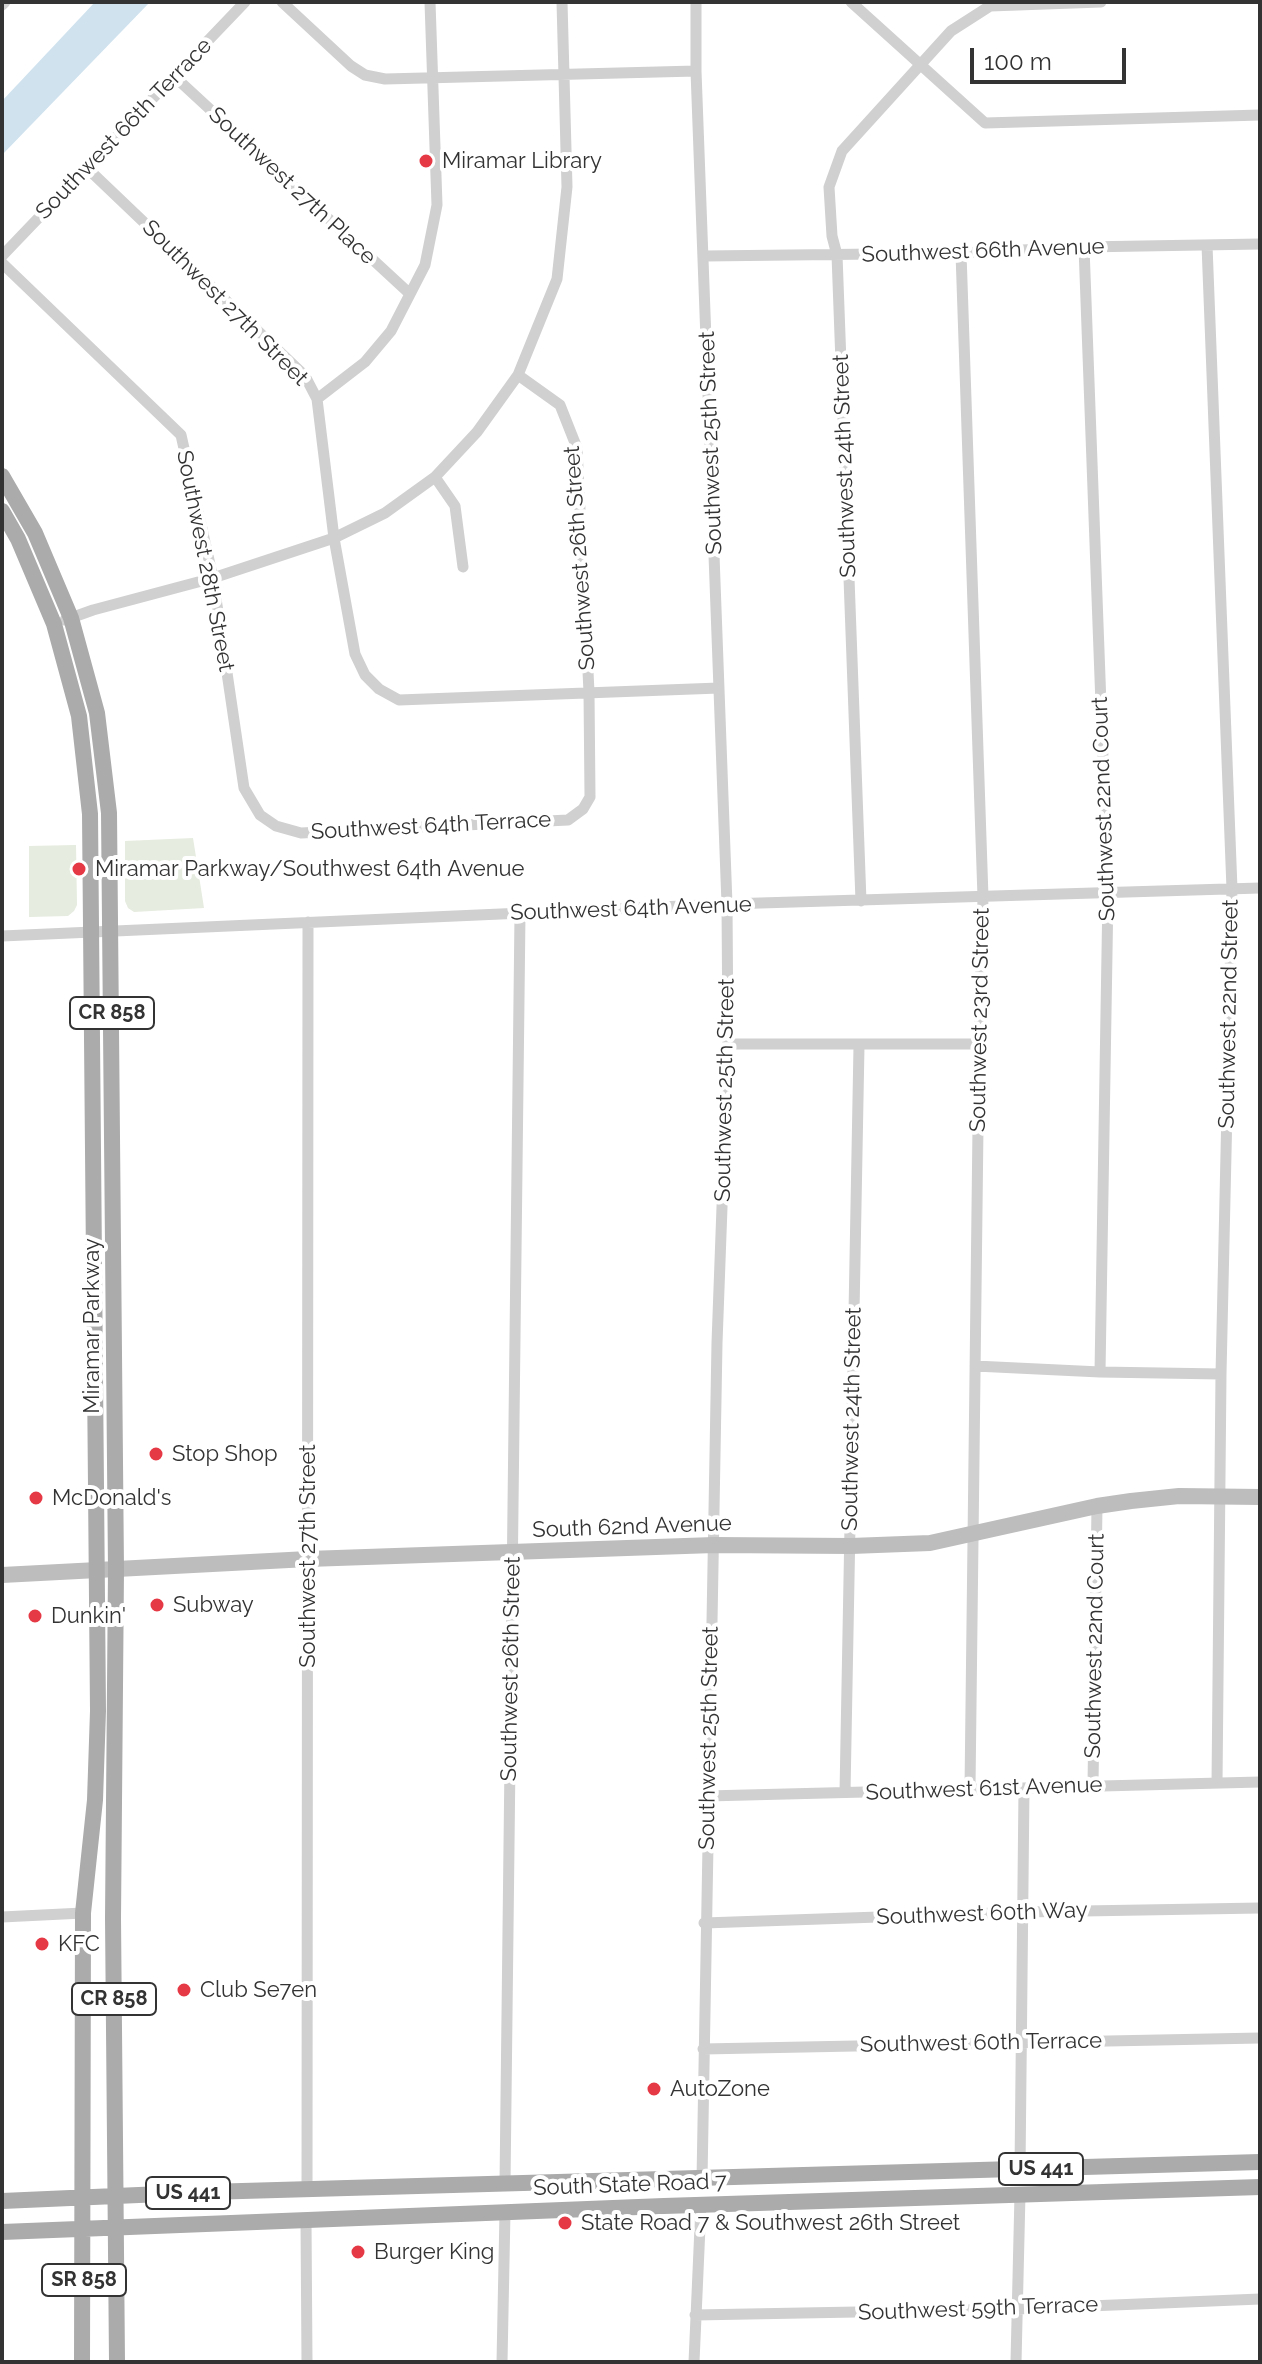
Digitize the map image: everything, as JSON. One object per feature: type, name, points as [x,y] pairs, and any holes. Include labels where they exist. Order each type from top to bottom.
[{"type":"main road","name":"Miramar Parkway","points":[[2,476],[35,533],[71,618],[97,713],[109,813],[116,1570],[113,1911],[115,2196]]},
{"type":"main road","name":"Miramar Parkway","points":[[2,511],[18,539],[54,624],[79,716],[90,814],[98,1711],[95,1800],[83,1913],[84,2198]]},
{"type":"main road","points":[[93,1155],[101,1176],[102,1211],[113,1228]]},
{"type":"main road","name":"South State Road 7","points":[[2,2201],[307,2189],[1260,2162]]},
{"type":"main road","points":[[701,2204],[712,2190],[739,2178]]},
{"type":"main road","points":[[664,2206],[689,2193],[702,2179]]},
{"type":"main road","name":"South State Road 7","points":[[2,2232],[701,2204],[1260,2187]]},
{"type":"main road","name":"SR 858","points":[[115,2196],[117,2362]]},
{"type":"main road","name":"SR 858","points":[[82,2362],[84,2198]]},
{"type":"street","name":"Southwest 66th Terrace","points":[[2,256],[245,2]]},
{"type":"street","points":[[282,2],[351,66],[365,75],[385,79],[696,71]]},
{"type":"street","points":[[317,399],[365,362],[391,331],[425,265],[437,205],[430,2]]},
{"type":"street","points":[[54,624],[213,578],[334,538],[385,513],[435,477],[477,432],[518,375],[557,279],[567,187],[562,2]]},
{"type":"street","name":"Southwest 25th Street","points":[[696,2],[727,904],[728,1044],[717,1343],[704,1923],[702,2179]]},
{"type":"street","points":[[851,2],[985,123],[1260,115]]},
{"type":"street","name":"Southwest 24th Street","points":[[861,901],[837,255],[832,236],[829,187],[842,151],[951,31],[990,6],[1101,2]]},
{"type":"street","name":"Southwest 27th Place","points":[[175,77],[410,294]]},
{"type":"street","name":"Southwest 27th Street","points":[[86,167],[305,376],[317,399],[334,538],[355,654],[365,675],[379,689],[399,700],[589,692]]},
{"type":"street","name":"Southwest 66th Avenue","points":[[705,256],[961,253],[1260,244]]},
{"type":"street","name":"Southwest 22nd Street","points":[[1207,245],[1232,889],[1221,1374],[1217,1783]]},
{"type":"street","name":"Southwest 22nd Court","points":[[1084,247],[1108,893],[1100,1372]]},
{"type":"street","name":"Southwest 23rd Street","points":[[961,253],[983,897],[970,1788]]},
{"type":"street","name":"Southwest 28th Street","points":[[2,263],[181,435],[213,578],[244,788],[260,815],[276,826]]},
{"type":"street","name":"Southwest 26th Street","points":[[518,375],[560,405],[577,448],[589,692],[590,797],[583,809]]},
{"type":"street","points":[[435,477],[455,506],[463,567]]},
{"type":"street","points":[[589,692],[719,688]]},
{"type":"street","name":"Southwest 64th Terrace","points":[[276,826],[301,833],[568,820],[583,809]]},
{"type":"street","name":"Southwest 64th Avenue","points":[[2,936],[727,904],[1260,888]]},
{"type":"street","name":"Southwest 26th Street","points":[[505,2184],[520,914]]},
{"type":"street","name":"Southwest 27th Street","points":[[307,2189],[308,922]]},
{"type":"street","points":[[728,1044],[979,1044]]},
{"type":"street","name":"Southwest 24th Street","points":[[845,1792],[859,1046]]},
{"type":"street","points":[[975,1366],[1221,1374]]},
{"type":"street","name":"South 62nd Avenue","points":[[2,1575],[308,1559],[714,1545],[930,1543],[1097,1506],[1179,1496],[1260,1497]]},
{"type":"street","name":"Southwest 22nd Court","points":[[1093,1785],[1097,1506]]},
{"type":"street","name":"Southwest 61st Avenue","points":[[707,1796],[1260,1782]]},
{"type":"street","points":[[1020,2169],[1024,1788]]},
{"type":"street","name":"Southwest 60th Way","points":[[704,1923],[1260,1908]]},
{"type":"street","points":[[2,1917],[83,1913]]},
{"type":"street","name":"Southwest 60th Terrace","points":[[703,2049],[1260,2038]]},
{"type":"street","points":[[1016,2362],[1020,2194]]},
{"type":"street","points":[[694,2362],[701,2204]]},
{"type":"street","points":[[502,2362],[505,2212]]},
{"type":"street","points":[[306,2220],[307,2362]]},
{"type":"street","name":"Southwest 59th Terrace","points":[[695,2315],[1017,2309],[1260,2299]]},
{"type":"shaded area","points":[[193,838],[204,908],[134,912],[128,908],[125,901],[125,841]]},
{"type":"shaded area","points":[[76,845],[77,905],[74,911],[68,916],[29,917],[29,846]]},
{"type":"water","points":[[95,2],[150,2],[2,155],[2,101]]},
{"type":"place","name":"Miramar Library","points":[[426,161]]},
{"type":"place","name":"Miramar Parkway/Southwest 64th Avenue","points":[[79,869]]},
{"type":"place","name":"Stop Shop","points":[[156,1454]]},
{"type":"place","name":"McDonald's","points":[[36,1498]]},
{"type":"place","name":"Subway","points":[[157,1605]]},
{"type":"place","name":"Dunkin'","points":[[35,1616]]},
{"type":"place","name":"KFC","points":[[42,1944]]},
{"type":"place","name":"Club Se7en","points":[[184,1990]]},
{"type":"place","name":"AutoZone","points":[[654,2089]]},
{"type":"place","name":"State Road 7 & Southwest 26th Street","points":[[565,2223]]},
{"type":"place","name":"Burger King","points":[[358,2252]]}]
